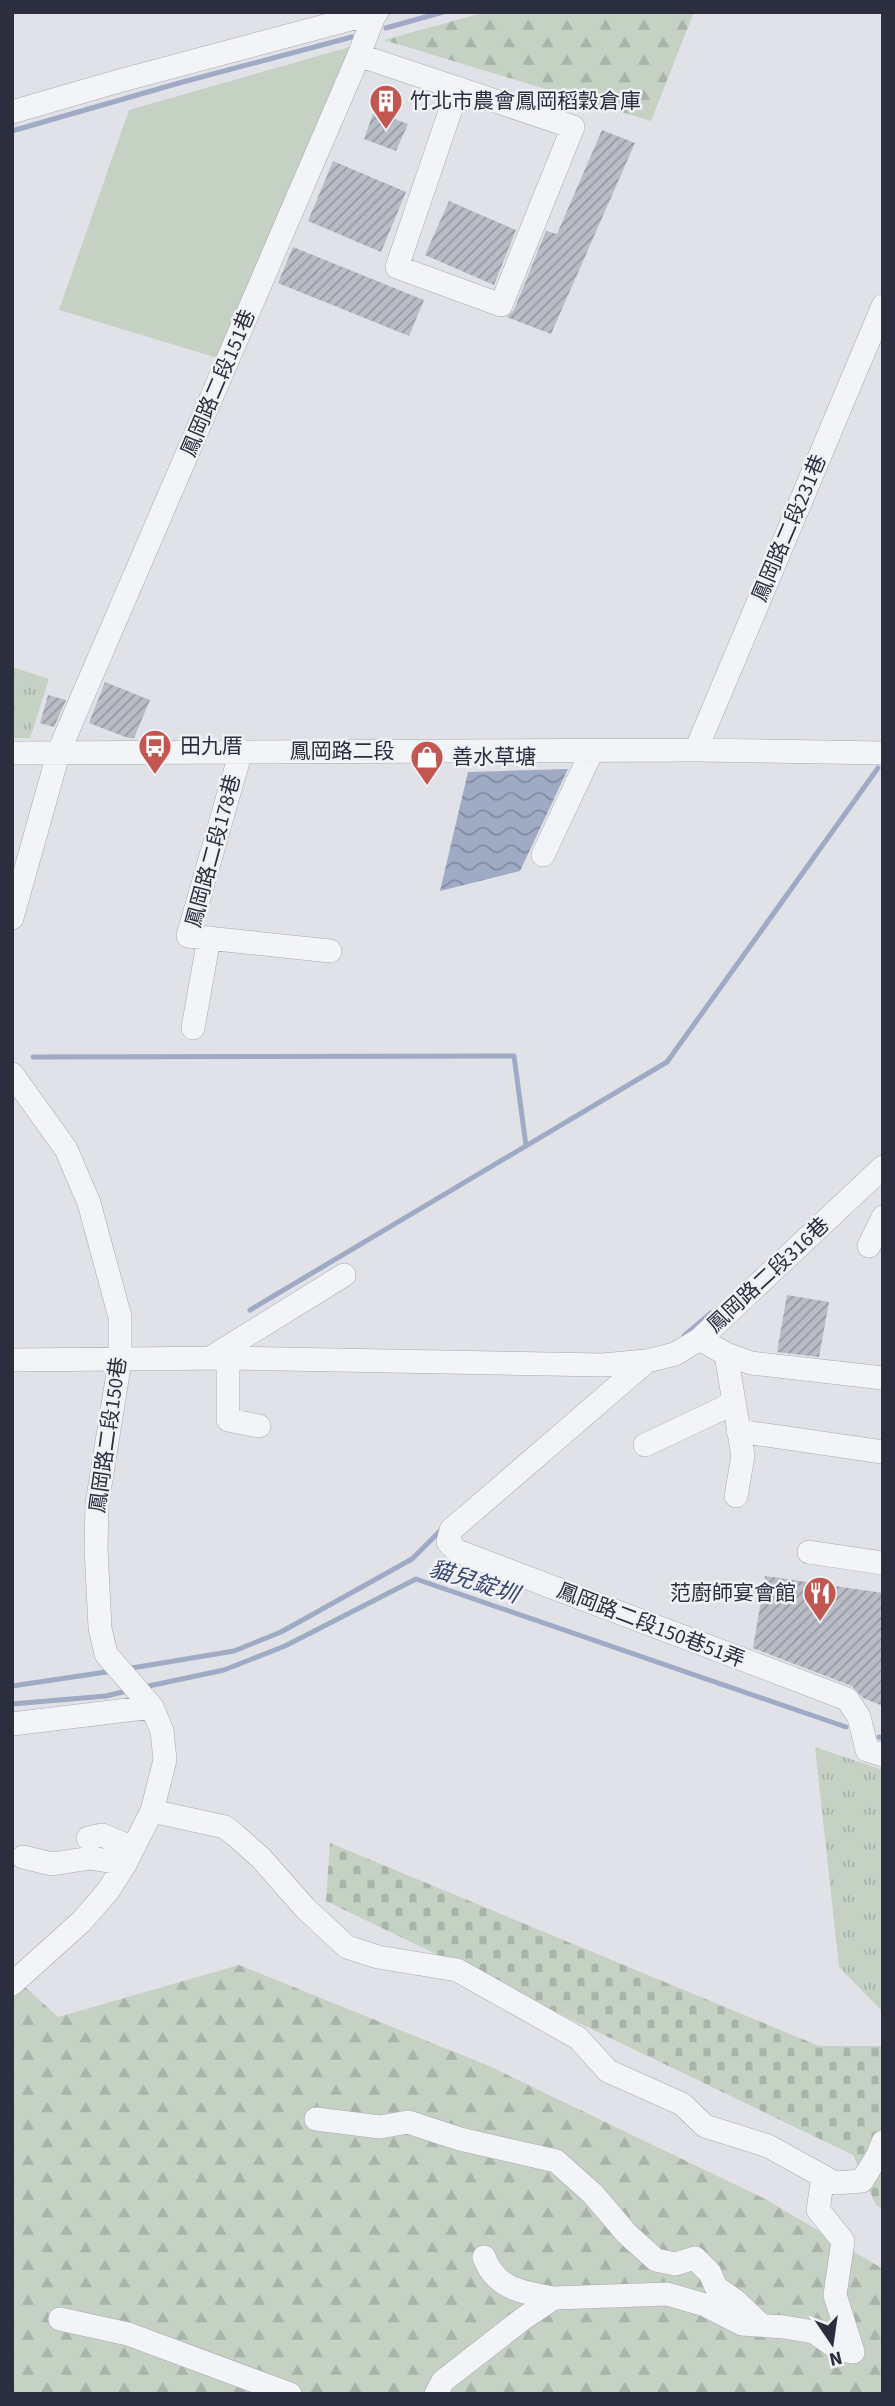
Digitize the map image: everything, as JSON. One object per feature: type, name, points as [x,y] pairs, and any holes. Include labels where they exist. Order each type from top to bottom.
[{"type":"street","name":"鳳岡路二段151巷","points":[[59,751],[376,13]]},
{"type":"street","points":[[12,112],[376,13]]},
{"type":"street","points":[[359,55],[458,88],[573,127],[501,305],[397,267],[458,88]]},
{"type":"street","name":"鳳岡路二段231巷","points":[[696,750],[883,306]]},
{"type":"street","name":"鳳岡路二段","points":[[12,753],[696,750],[883,753]]},
{"type":"street","points":[[12,918],[59,751]]},
{"type":"street","name":"鳳岡路二段178巷","points":[[241,751],[188,936],[330,951]]},
{"type":"street","points":[[543,855],[592,751]]},
{"type":"street","points":[[193,1028],[209,938]]},
{"type":"street","name":"鳳岡路二段150巷","points":[[12,1074],[66,1149],[89,1203],[120,1317],[120,1361],[97,1504],[100,1628],[106,1654],[146,1701]]},
{"type":"street","name":"鳳岡路二段316巷","points":[[883,1167],[700,1339],[726,1354],[751,1363],[883,1378]]},
{"type":"street","points":[[869,1246],[883,1217]]},
{"type":"street","points":[[258,1426],[228,1420],[218,1359],[344,1275]]},
{"type":"street","name":"鳳岡路二段150巷51弄","points":[[12,1360],[218,1359],[602,1365],[647,1361],[675,1354],[700,1339]]},
{"type":"street","points":[[726,1354],[743,1456],[736,1496]]},
{"type":"street","name":"鳳岡路二段150巷51弄","points":[[647,1361],[451,1530],[448,1542],[457,1551],[847,1699],[859,1717],[867,1750],[883,1755]]},
{"type":"street","points":[[645,1445],[734,1403]]},
{"type":"street","points":[[738,1431],[883,1452]]},
{"type":"street","points":[[809,1552],[883,1563]]},
{"type":"street","points":[[12,1724],[146,1701],[162,1731],[165,1760],[152,1811],[108,1891],[82,1921],[12,1984]]},
{"type":"street","points":[[152,1811],[225,1827],[261,1858],[305,1908],[347,1947],[360,1953],[457,1970],[578,2038],[608,2071],[682,2104],[705,2126],[768,2146],[835,2183],[862,2181],[883,2141]]},
{"type":"street","points":[[88,1838],[102,1835],[128,1855]]},
{"type":"street","points":[[23,1857],[52,1864],[128,1855]]},
{"type":"street","points":[[316,2119],[380,2127],[408,2122],[460,2139],[556,2161],[593,2194],[627,2234],[656,2260],[675,2264],[695,2258],[710,2273],[716,2287],[761,2325]]},
{"type":"street","points":[[484,2256],[488,2267],[510,2289],[554,2298],[667,2294],[705,2305],[742,2324],[814,2332],[840,2350],[853,2352],[835,2295],[843,2241],[818,2210],[823,2177]]},
{"type":"street","points":[[436,2394],[443,2381],[554,2298]]},
{"type":"street","points":[[60,2319],[128,2334],[290,2394]]},
{"type":"green space","points":[[486,12],[694,12],[651,121],[384,40]]},
{"type":"green space","points":[[353,46],[218,358],[59,310],[129,110]]},
{"type":"green space","points":[[12,667],[49,679],[30,738],[12,738]]},
{"type":"green space","points":[[815,1747],[883,1770],[883,2012],[839,1967]]},
{"type":"green space","points":[[330,1843],[819,2046],[883,2046],[883,2209],[876,2205],[853,2155],[326,1901]]},
{"type":"green space","points":[[239,1965],[489,2066],[767,2200],[883,2269],[883,2394],[12,2394],[12,1975],[58,2017]]},
{"type":"water","points":[[568,769],[520,871],[440,891],[468,772]]},
{"type":"building","name":"竹北市農會鳳岡稻穀倉庫","points":[[374,111],[408,124],[396,151],[364,139]]},
{"type":"building","points":[[602,130],[635,143],[551,334],[507,317],[514,310],[546,231],[557,234]]},
{"type":"building","points":[[333,161],[406,192],[381,252],[308,221]]},
{"type":"building","points":[[449,201],[516,230],[494,285],[425,255]]},
{"type":"building","points":[[293,247],[424,300],[409,336],[278,283]]},
{"type":"building","points":[[105,682],[150,700],[134,738],[89,723]]},
{"type":"building","points":[[48,695],[66,700],[54,727],[40,723]]},
{"type":"building","points":[[787,1295],[829,1302],[819,1357],[777,1352]]},
{"type":"building","name":"范廚師宴會館","points":[[765,1576],[883,1593],[883,1706],[863,1698],[852,1686],[753,1648]]},
{"type":"waterway","points":[[386,28],[443,12]]},
{"type":"waterway","points":[[12,131],[352,37]]},
{"type":"waterway","points":[[250,1310],[667,1062],[878,768]]},
{"type":"waterway","points":[[33,1057],[514,1056],[526,1146]]},
{"type":"waterway","points":[[684,1336],[711,1313]]},
{"type":"waterway","points":[[126,1669],[234,1651],[281,1632],[412,1559],[443,1528]]},
{"type":"waterway","name":"貓兒錠圳","points":[[144,1687],[224,1670],[285,1646],[416,1579],[846,1727]]},
{"type":"waterway","points":[[12,1686],[113,1671]]},
{"type":"waterway","name":"貓兒錠圳","points":[[12,1704],[106,1696],[131,1690]]},
{"type":"waterway","name":"貓兒錠圳","points":[[879,1737],[883,1738]]},
{"type":"place","name":"竹北市農會鳳岡稻穀倉庫","points":[[386,131]]},
{"type":"place","name":"田九厝","points":[[155,776]]},
{"type":"place","name":"善水草塘","points":[[427,787]]},
{"type":"place","name":"范廚師宴會館","points":[[820,1623]]}]
